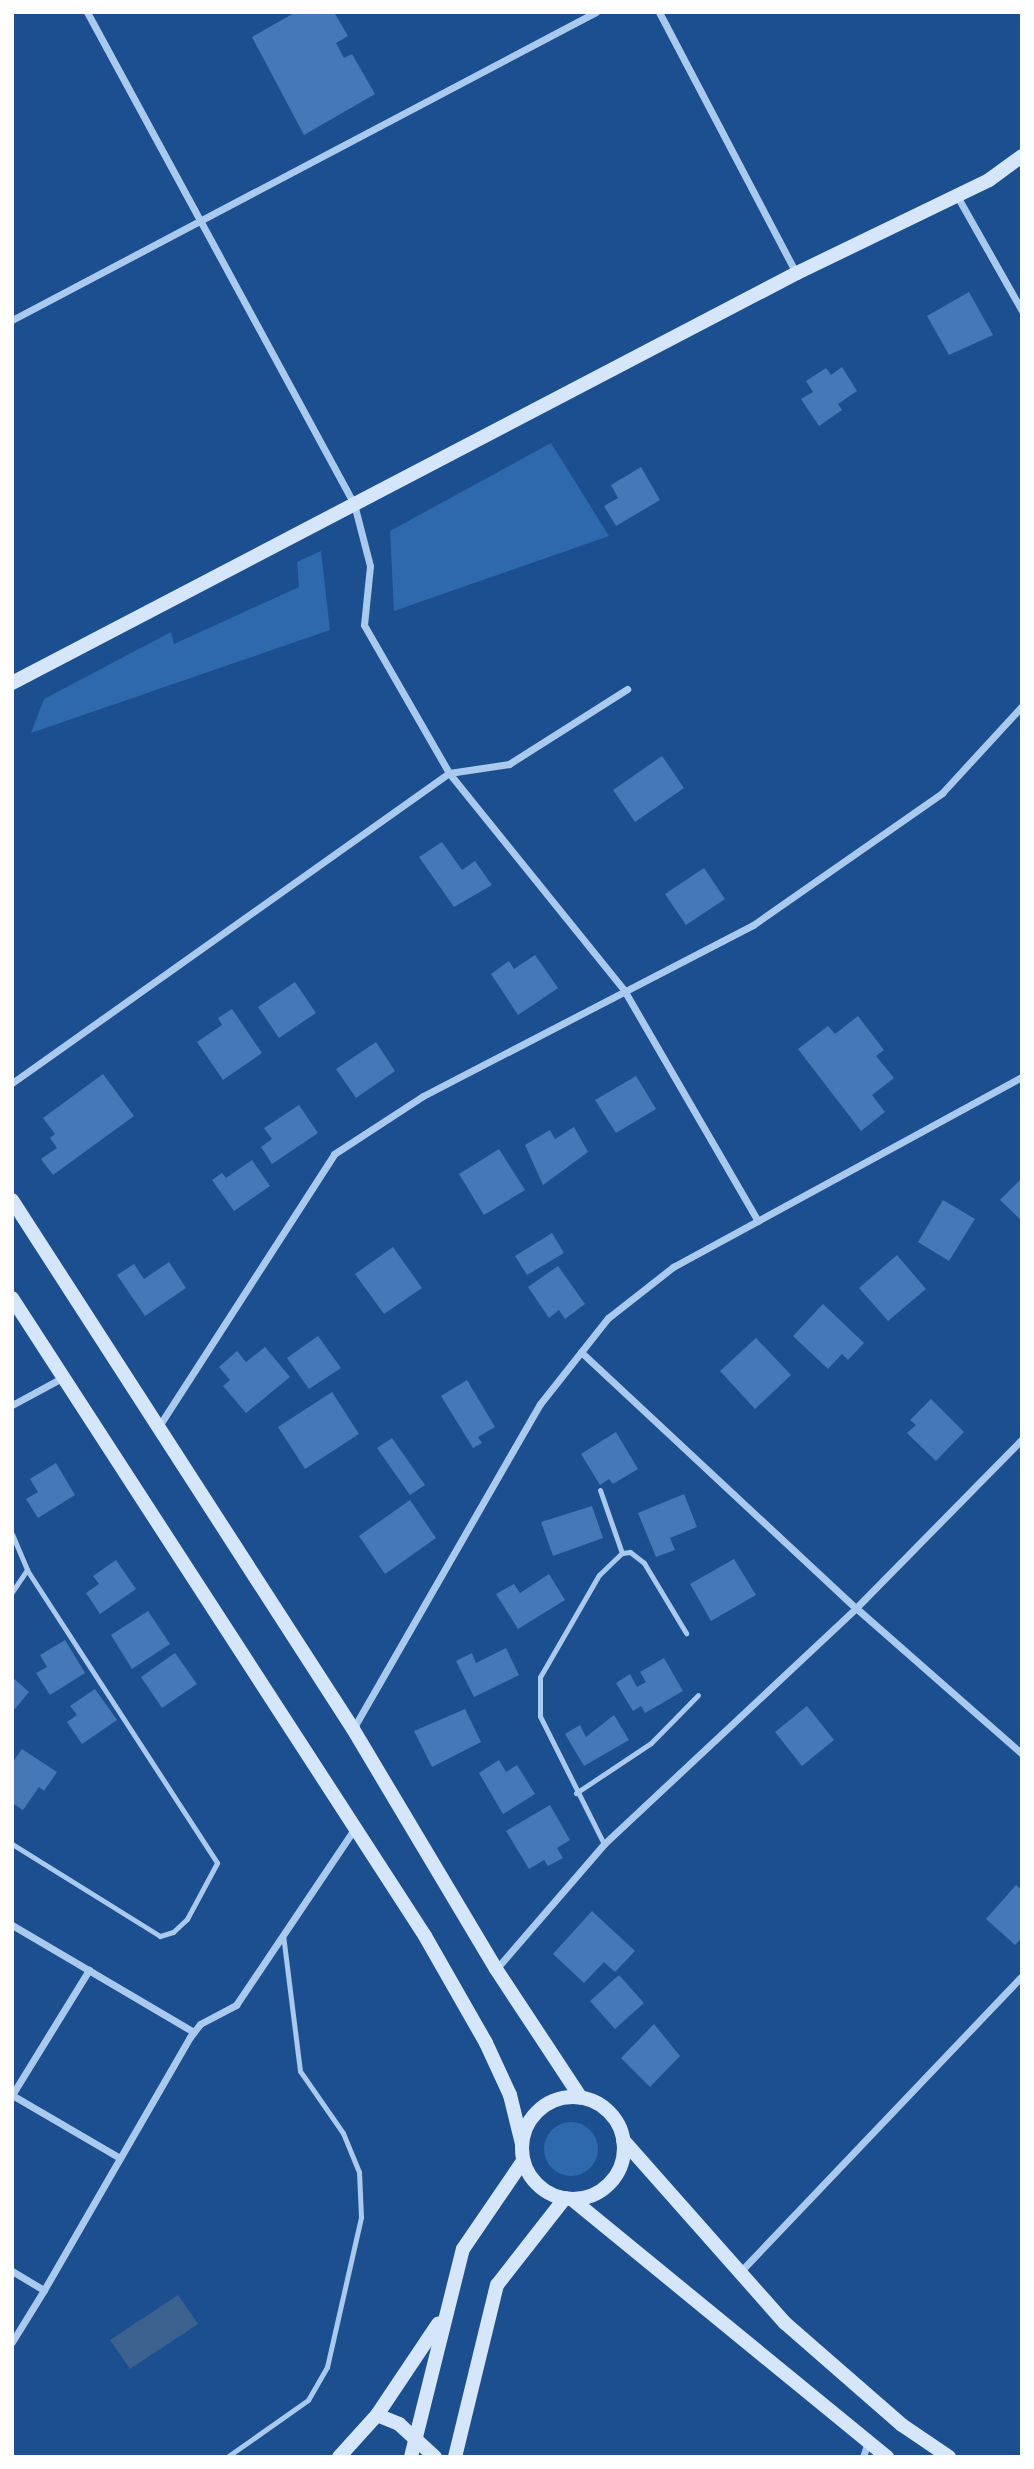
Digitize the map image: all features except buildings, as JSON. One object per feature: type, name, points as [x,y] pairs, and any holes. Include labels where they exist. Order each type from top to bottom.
[{"type":"street","points":[[86,12],[354,504],[370,566],[364,625],[449,773],[624,990],[758,1221]]},
{"type":"street","points":[[12,320],[596,12]]},
{"type":"street","points":[[659,12],[797,273]]},
{"type":"street","points":[[12,683],[797,273],[989,180],[1022,156]]},
{"type":"street","points":[[957,196],[1022,311]]},
{"type":"street","points":[[12,1083],[449,773],[509,764],[627,689]]},
{"type":"street","points":[[159,1426],[334,1154],[423,1096],[753,925],[942,793],[1022,706]]},
{"type":"street","points":[[353,1729],[540,1404],[608,1318],[673,1267],[1022,1077]]},
{"type":"street","points":[[12,1200],[353,1729],[496,1969],[581,2098]]},
{"type":"street","points":[[12,1298],[425,1936],[486,2043],[510,2095],[522,2144],[523,2161],[541,2189],[569,2199],[754,2344],[865,2451],[887,2457]]},
{"type":"street","points":[[581,1352],[856,1608],[1022,1754]]},
{"type":"street","points":[[12,1405],[62,1378]]},
{"type":"street","points":[[496,1969],[604,1844],[856,1608],[1022,1439]]},
{"type":"street","points":[[12,2342],[194,2032],[200,2024],[236,2005],[355,1828]]},
{"type":"street","points":[[12,1925],[194,2032]]},
{"type":"street","points":[[89,1970],[12,2095],[120,2158]]},
{"type":"street","points":[[740,2272],[1022,1976]]},
{"type":"street","points":[[522,2144],[535,2113],[564,2098],[581,2098],[609,2112],[623,2140],[785,2323],[902,2425],[949,2457]]},
{"type":"street","points":[[455,2457],[497,2285],[569,2199],[605,2188],[620,2166],[623,2140]]},
{"type":"street","points":[[411,2457],[443,2317],[463,2249],[523,2161]]},
{"type":"street","points":[[12,2272],[44,2290]]},
{"type":"street","points":[[339,2457],[377,2415],[443,2317]]},
{"type":"street","points":[[377,2415],[415,2436],[435,2457]]},
{"type":"lane","points":[[600,1490],[622,1553]]},
{"type":"lane","points":[[12,1534],[27,1570],[217,1863],[187,1919],[173,1932],[160,1936],[12,1844]]},
{"type":"lane","points":[[604,1844],[576,1793],[540,1716],[540,1677],[599,1575],[622,1553],[630,1552],[644,1563],[686,1633]]},
{"type":"lane","points":[[12,1592],[27,1570]]},
{"type":"lane","points":[[576,1793],[651,1743],[698,1695]]},
{"type":"lane","points":[[227,2457],[308,2400],[327,2367],[361,2217],[359,2172],[343,2133],[300,2071],[284,1935]]},
{"type":"shaded area","points":[[551,443],[609,536],[394,611],[390,531]]},
{"type":"shaded area","points":[[321,551],[330,630],[31,733],[44,699],[171,632],[174,644],[299,587],[297,562]]},
{"type":"shaded area","points":[[571,2122],[590,2130],[598,2149],[590,2168],[571,2176],[552,2168],[544,2149],[552,2130]]},
{"type":"shaded area","points":[[178,2295],[198,2324],[130,2369],[110,2340]]}]
